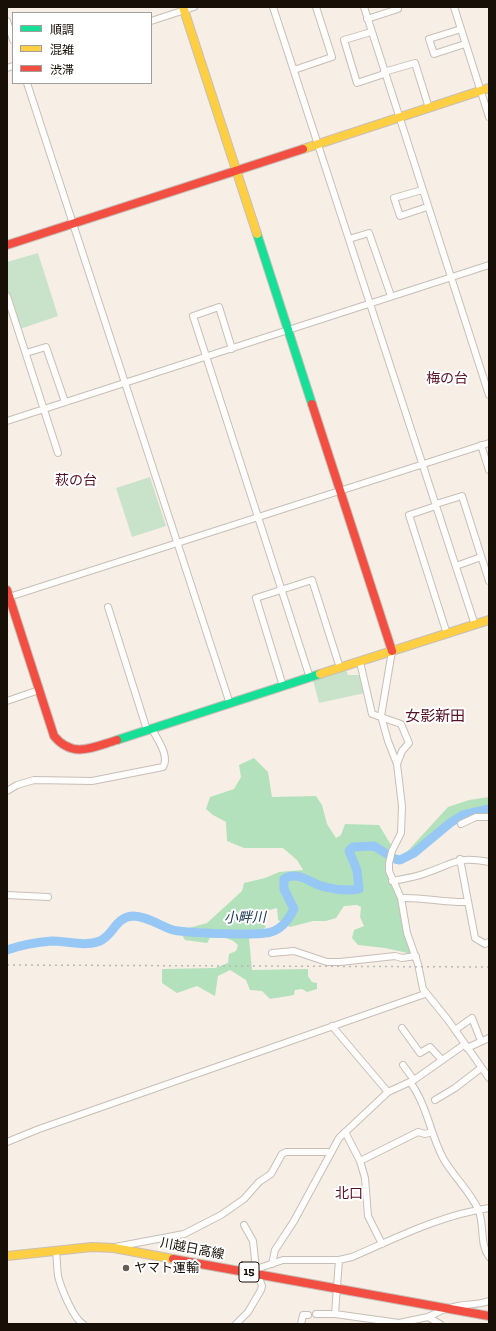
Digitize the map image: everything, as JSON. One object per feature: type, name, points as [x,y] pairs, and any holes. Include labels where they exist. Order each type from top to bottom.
[{"type":"street","points":[[152,21],[183,9],[194,7]]},
{"type":"street","points":[[273,7],[475,625]]},
{"type":"street","points":[[294,70],[332,57],[316,7]]},
{"type":"street","points":[[364,7],[427,207],[489,395]]},
{"type":"street","points":[[367,19],[398,9],[398,7]]},
{"type":"street","points":[[454,7],[465,44],[485,90],[489,117]]},
{"type":"street","points":[[183,9],[392,651],[381,716],[388,741],[397,764],[400,783],[401,833],[389,862],[392,881],[401,898],[407,933],[416,956],[421,983],[425,994],[489,1078]]},
{"type":"street","points":[[7,21],[12,37]]},
{"type":"street","points":[[461,29],[429,39],[434,54],[465,44]]},
{"type":"street","points":[[371,32],[344,40],[357,83],[415,62],[429,108]]},
{"type":"street","points":[[27,84],[176,543],[230,704]]},
{"type":"street","points":[[7,245],[485,90]]},
{"type":"street","points":[[422,190],[394,198],[400,216],[427,207]]},
{"type":"street","points":[[349,239],[370,233],[391,296]]},
{"type":"street","points":[[7,421],[207,358],[391,296],[489,265]]},
{"type":"street","points":[[7,296],[58,453]]},
{"type":"street","points":[[232,349],[219,307],[193,316],[310,678]]},
{"type":"street","points":[[26,354],[46,348],[65,402]]},
{"type":"street","points":[[482,372],[489,370]]},
{"type":"street","points":[[489,443],[176,543],[8,593],[11,617],[39,690],[54,736],[60,743],[71,750],[88,749],[489,620]]},
{"type":"street","points":[[481,445],[489,470]]},
{"type":"street","points":[[446,634],[409,515],[462,496],[489,581]]},
{"type":"street","points":[[456,566],[481,557]]},
{"type":"street","points":[[283,686],[256,598],[312,580],[340,668]]},
{"type":"street","points":[[7,791],[17,785],[34,780],[92,781],[163,767],[165,764],[164,754],[149,730],[108,607]]},
{"type":"street","points":[[360,662],[372,714],[401,724],[410,743],[402,751],[397,764]]},
{"type":"street","points":[[7,701],[39,690]]},
{"type":"street","points":[[461,824],[476,817],[489,817]]},
{"type":"street","points":[[392,881],[427,873],[460,859],[469,858],[489,862]]},
{"type":"street","points":[[460,859],[475,938],[485,944],[489,942]]},
{"type":"street","points":[[7,895],[48,897]]},
{"type":"street","points":[[401,898],[416,898],[455,903],[468,902]]},
{"type":"street","points":[[272,953],[294,951],[327,962],[395,956],[402,958],[416,956]]},
{"type":"street","points":[[7,1142],[425,994]]},
{"type":"street","points":[[452,1030],[472,1018],[481,1041]]},
{"type":"street","points":[[332,1026],[388,1092]]},
{"type":"street","points":[[402,1028],[420,1053],[430,1047],[442,1060]]},
{"type":"street","points":[[272,1264],[275,1250],[294,1221],[339,1138],[388,1092],[412,1081],[442,1060],[466,1046],[489,1038]]},
{"type":"street","points":[[403,1065],[424,1105],[430,1120],[432,1132],[444,1159],[478,1210],[484,1246],[489,1256]]},
{"type":"street","points":[[435,1100],[455,1088],[481,1068]]},
{"type":"street","points":[[345,1132],[360,1161],[366,1178],[368,1216],[382,1244]]},
{"type":"street","points":[[360,1161],[418,1132],[425,1134],[432,1132]]},
{"type":"street","points":[[114,1248],[127,1244],[142,1244],[160,1238],[184,1234],[221,1215],[244,1199],[258,1182],[271,1174],[282,1154],[286,1152],[331,1152]]},
{"type":"street","points":[[257,1271],[272,1264],[296,1259],[339,1260],[352,1257],[445,1219],[489,1208]]},
{"type":"street","points":[[236,1324],[248,1312],[262,1286],[257,1271],[253,1241],[244,1225]]},
{"type":"street","name":"川越日高線","points":[[7,1256],[92,1247],[114,1248],[257,1271],[337,1288],[489,1316]]},
{"type":"street","points":[[56,1251],[59,1277],[72,1313],[76,1319],[84,1324]]},
{"type":"street","points":[[335,1314],[339,1260]]},
{"type":"street","points":[[316,1314],[335,1314],[399,1323],[428,1317],[458,1305],[477,1305],[489,1301]]},
{"type":"street","points":[[301,1324],[304,1314]]},
{"type":"street","points":[[428,1317],[440,1324]]},
{"type":"green space","points":[[38,253],[58,316],[20,329],[7,290],[7,262]]},
{"type":"green space","points":[[150,477],[166,526],[132,537],[116,488]]},
{"type":"green space","points":[[346,670],[348,675],[360,675],[365,693],[319,703],[313,680]]},
{"type":"green space","points":[[254,758],[268,772],[272,797],[316,796],[322,805],[327,824],[336,838],[341,835],[345,824],[379,825],[391,845],[385,866],[390,883],[400,900],[412,954],[385,948],[358,945],[352,938],[354,930],[364,926],[360,917],[361,907],[357,905],[344,906],[336,918],[326,921],[313,921],[290,927],[278,920],[277,908],[254,914],[266,927],[249,938],[252,970],[308,969],[308,976],[312,982],[317,983],[317,989],[307,992],[302,989],[295,990],[294,995],[270,999],[262,991],[250,990],[246,980],[230,970],[218,976],[215,996],[197,986],[177,993],[162,983],[162,969],[215,968],[228,963],[229,954],[236,951],[238,945],[232,940],[225,938],[210,938],[207,943],[185,940],[182,935],[185,929],[207,923],[242,891],[244,883],[265,878],[279,872],[303,870],[297,860],[283,848],[244,848],[227,841],[226,822],[213,815],[206,809],[210,797],[234,789],[241,777],[239,765]]},
{"type":"green space","points":[[489,797],[489,814],[476,815],[454,823],[404,855],[448,807],[469,800]]},
{"type":"waterway","name":"小畔川","points":[[7,950],[23,945],[46,941],[82,944],[94,943],[109,935],[122,919],[133,916],[138,916],[173,930],[180,931],[238,934],[275,931],[285,923],[294,909],[284,889],[284,879],[294,876],[304,878],[329,888],[346,890],[359,889],[357,870],[349,851],[353,847],[374,846],[395,859],[400,860],[414,853],[450,823],[463,815],[489,809]]},
{"type":"railway","points":[[7,965],[489,967]]},
{"type":"traffic: fast","points":[[257,234],[312,404]]},
{"type":"traffic: fast","points":[[117,740],[320,674]]},
{"type":"traffic: slow","points":[[183,7],[257,234]]},
{"type":"traffic: slow","points":[[303,149],[489,88]]},
{"type":"traffic: slow","points":[[320,674],[489,620]]},
{"type":"traffic: slow","points":[[7,1256],[92,1247],[114,1248],[173,1259]]},
{"type":"traffic: jam","points":[[7,245],[303,149]]},
{"type":"traffic: jam","points":[[312,404],[392,651]]},
{"type":"traffic: jam","points":[[7,590],[54,736],[61,743],[76,749],[92,748],[117,740]]},
{"type":"traffic: jam","points":[[173,1259],[489,1316]]},
{"type":"place","name":"ヤマト運輸","points":[[126,1268]]},
{"type":"district","name":"梅の台","points":[[447,379]]},
{"type":"district","name":"萩の台","points":[[76,481]]},
{"type":"district","name":"女影新田","points":[[435,717]]},
{"type":"district","name":"北口","points":[[349,1194]]}]
